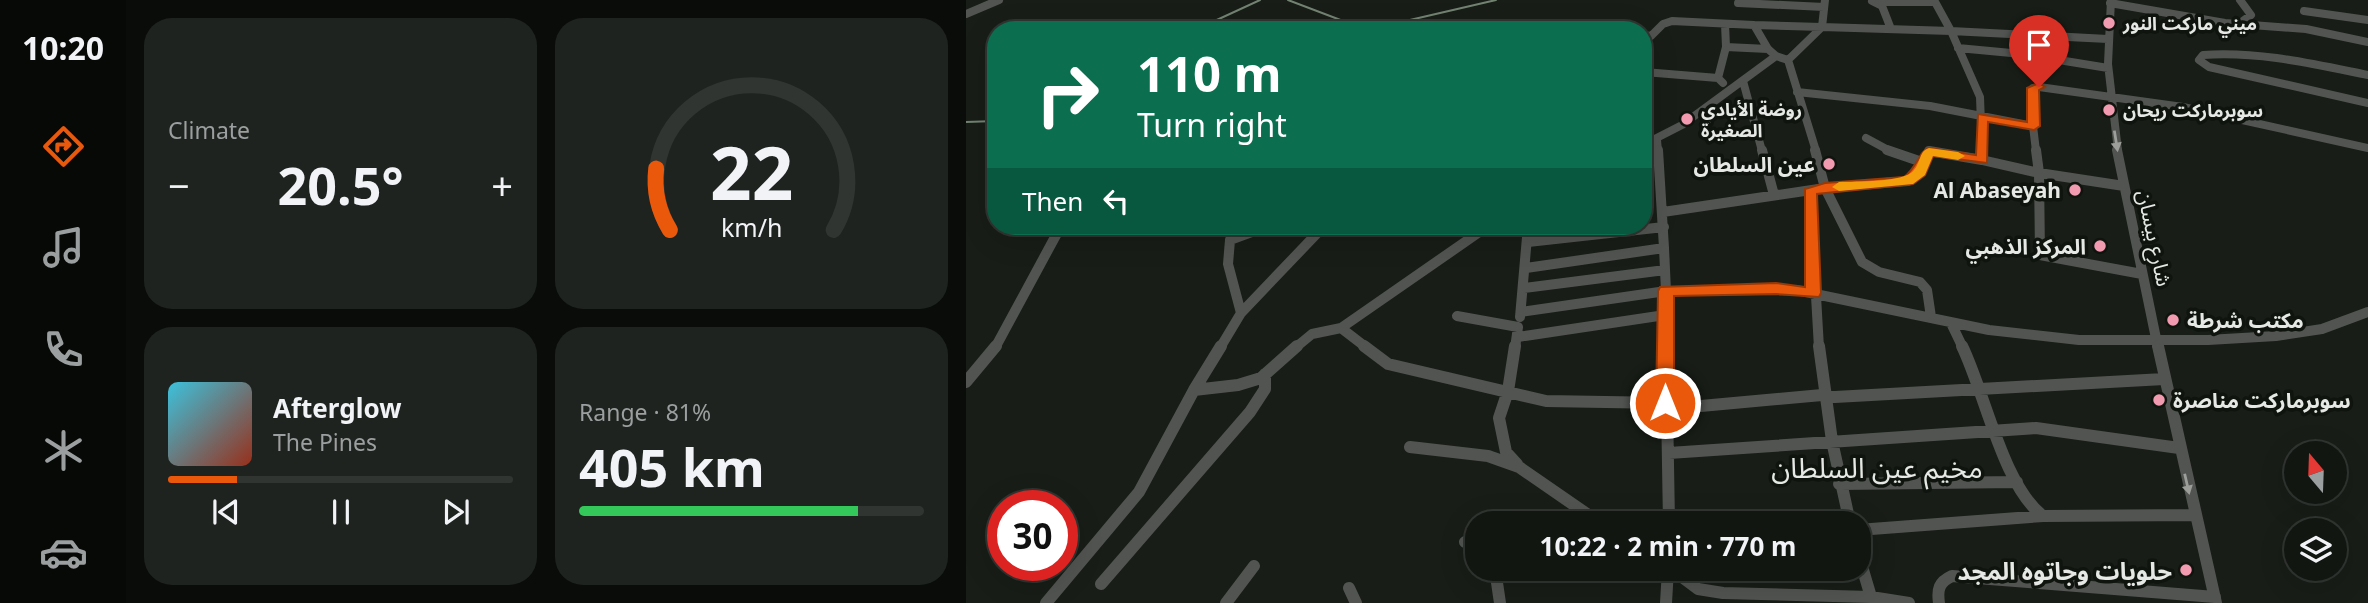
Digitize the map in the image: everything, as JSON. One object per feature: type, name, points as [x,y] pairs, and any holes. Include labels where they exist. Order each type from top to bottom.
[{"type":"street","points":[[2239,24],[2251,15],[2240,0]]},
{"type":"street","points":[[966,14],[997,1]]},
{"type":"street","points":[[1872,1],[1935,1],[1978,90],[1982,117],[1982,160]]},
{"type":"street","points":[[1872,1],[1882,6],[1891,29]]},
{"type":"street","points":[[2110,1],[2239,24],[2306,29],[2368,42]]},
{"type":"street","name":"شارع بيسان","points":[[2110,1],[2109,96],[2124,186],[2179,448],[2216,600]]},
{"type":"street","points":[[1738,3],[1824,4],[1822,27],[1788,60]]},
{"type":"street","points":[[2304,11],[2368,20]]},
{"type":"street","points":[[1652,32],[1672,21],[2108,39]]},
{"type":"street","points":[[1718,78],[1726,47],[1726,24]]},
{"type":"street","points":[[1754,25],[1768,49],[1776,56],[1788,60]]},
{"type":"street","points":[[1726,47],[1768,49]]},
{"type":"street","points":[[1958,48],[2022,54],[2108,68]]},
{"type":"street","points":[[2368,75],[2266,58],[2214,54],[2203,55],[2199,60],[2209,66],[2368,103]]},
{"type":"street","points":[[1652,142],[1776,56]]},
{"type":"street","points":[[1788,60],[1808,121],[1825,187],[1862,262],[1879,272],[1920,282],[1927,289],[1931,317]]},
{"type":"street","points":[[1652,73],[1718,78],[1730,90]]},
{"type":"street","points":[[1743,81],[1774,195]]},
{"type":"street","points":[[2143,274],[2042,256],[2039,173],[2034,126],[2035,87],[2203,111],[2368,148]]},
{"type":"street","points":[[1797,92],[1930,106],[2034,126]]},
{"type":"street","points":[[1866,138],[1899,156],[1923,162]]},
{"type":"street","points":[[1657,140],[1664,227],[1669,511]]},
{"type":"street","points":[[1663,212],[1810,192],[1825,187],[1908,181],[1916,177],[1929,151],[2039,173],[2124,186]]},
{"type":"street","points":[[1810,192],[1813,293],[1822,395],[1847,511]]},
{"type":"street","points":[[1652,228],[1664,227]]},
{"type":"street","points":[[966,382],[992,354],[1056,235]]},
{"type":"street","points":[[1241,313],[1236,285],[1225,253],[1230,240],[1242,235]]},
{"type":"street","points":[[1046,603],[1139,492],[1194,390],[1241,313],[1315,235]]},
{"type":"street","points":[[1194,390],[1238,385],[1265,374],[1312,334],[1341,328],[1475,235]]},
{"type":"street","points":[[1518,467],[1506,452],[1499,418],[1508,391],[1518,332],[1528,235]]},
{"type":"street","points":[[1528,242],[1591,235]]},
{"type":"street","points":[[1526,268],[1664,248]]},
{"type":"street","points":[[1524,288],[1665,270]]},
{"type":"street","points":[[1521,312],[1666,291],[1776,289],[1813,293],[1989,330],[2079,340],[2208,340],[2296,334],[2322,329],[2368,312]]},
{"type":"street","points":[[1457,316],[1518,332],[1665,315]]},
{"type":"street","points":[[1951,323],[1980,387],[2017,482],[2028,505],[2043,516]]},
{"type":"street","points":[[1341,328],[1388,364],[1546,401],[1665,403],[1679,408],[1822,395],[1835,397],[2164,379]]},
{"type":"street","points":[[1101,584],[1250,412],[1266,388],[1265,374]]},
{"type":"street","points":[[1669,453],[2036,428],[2179,448]]},
{"type":"street","points":[[1410,447],[1488,456],[1518,467],[1582,511]]},
{"type":"street","points":[[1839,484],[2017,482]]},
{"type":"street","points":[[1871,529],[2043,516],[2194,515]]},
{"type":"street","points":[[1226,603],[1254,566]]},
{"type":"street","points":[[1939,603],[1937,591],[1943,580],[1952,576],[2216,600]]},
{"type":"street","points":[[1497,581],[1500,603]]},
{"type":"street","points":[[1666,603],[1667,581]]},
{"type":"street","points":[[1687,581],[1698,589],[1723,593],[1871,597],[1909,603]]},
{"type":"street","points":[[1866,581],[1871,597]]},
{"type":"street","points":[[1349,588],[1356,603]]},
{"type":"waterway","points":[[1214,21],[1260,0]]},
{"type":"waterway","points":[[1288,0],[1343,21]]},
{"type":"waterway","points":[[1406,21],[1496,0]]},
{"type":"waterway","points":[[966,122],[987,121]]},
{"type":"slow traffic","points":[[1839,187],[1908,181],[1920,172],[1929,151],[1958,156]]},
{"type":"place","name":"ميني ماركت النور","points":[[2109,23]]},
{"type":"place","name":"سوبرماركت ريحان","points":[[2109,110]]},
{"type":"place","name":"روضة الأيادي الصغيرة","points":[[1687,119]]},
{"type":"place","name":"عين السلطان","points":[[1829,164]]},
{"type":"place","name":"Al Abaseyah","points":[[2075,190]]},
{"type":"place","name":"المركز الذهبي","points":[[2100,246]]},
{"type":"place","name":"مكتب شرطة","points":[[2173,320]]},
{"type":"place","name":"سوبرماركت مناصرة","points":[[2159,400]]},
{"type":"place","name":"حلويات وجاتوه المجد","points":[[2186,570]]},
{"type":"district","name":"مخيم عين السلطان","points":[[1877,467]]},
{"type":"route","points":[[1665,403],[1666,291],[1776,289],[1813,293],[1810,192],[1825,187],[1908,181],[1920,172],[1929,151],[1982,160],[1982,117],[2034,126],[2033,88],[2039,87]]}]
